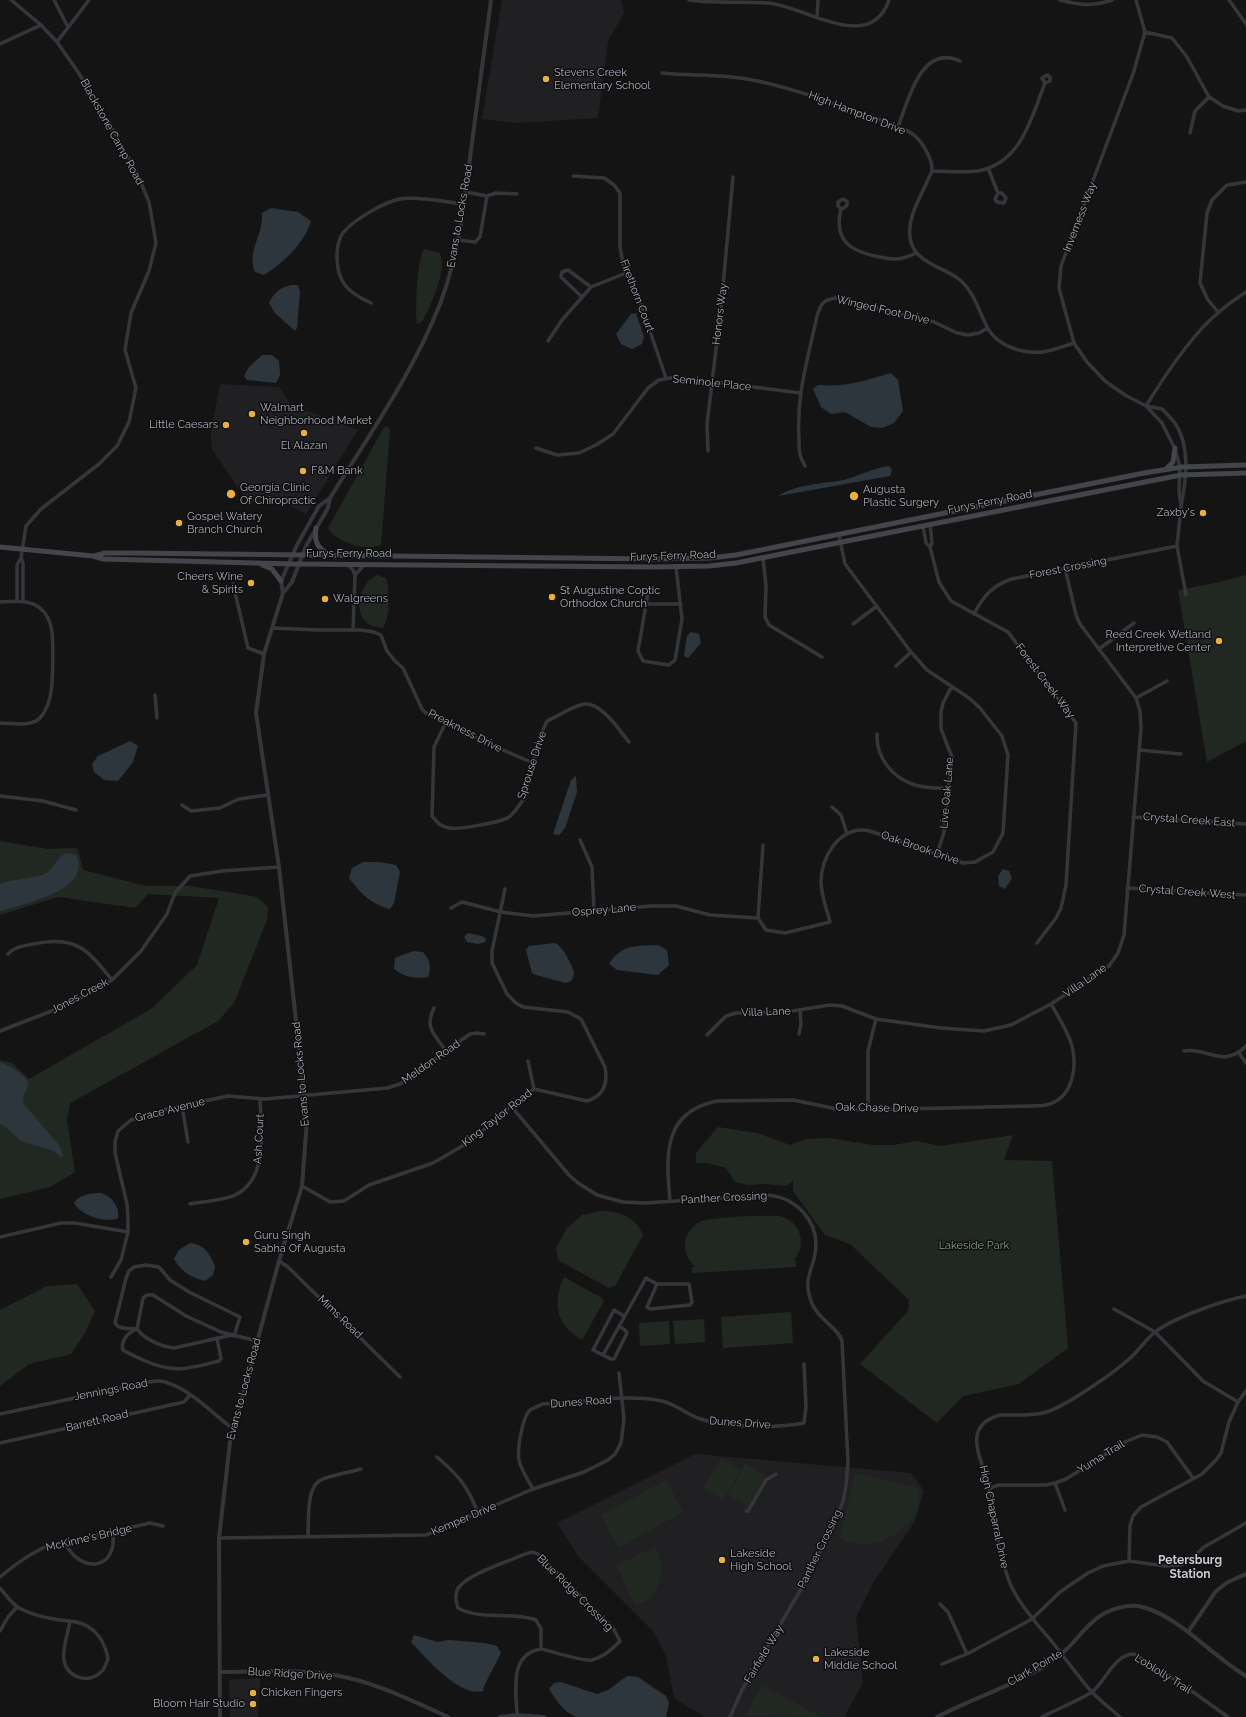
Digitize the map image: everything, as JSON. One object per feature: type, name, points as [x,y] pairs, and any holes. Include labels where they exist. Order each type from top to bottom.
[{"type":"main road","points":[[1165,470],[1174,462],[1174,448]]},
{"type":"main road","name":"Furys Ferry Road","points":[[92,556],[105,553],[654,559],[710,558],[839,535],[1165,470],[1183,467],[1246,465]]},
{"type":"main road","name":"Furys Ferry Road","points":[[0,547],[92,556],[103,559],[289,564],[709,566],[763,558],[841,543],[1099,490],[1182,475],[1246,473]]},
{"type":"main road","points":[[316,528],[316,544],[329,555]]},
{"type":"main road","points":[[255,563],[272,569],[281,581]]},
{"type":"street","name":"Blackstone Camp Road","points":[[11,0],[41,25],[57,42],[78,72],[137,173],[149,202],[156,243],[149,271],[131,313],[125,350],[136,388],[129,422],[117,446],[99,464],[41,509],[26,526],[21,550],[21,558]]},
{"type":"street","points":[[54,0],[68,27]]},
{"type":"street","points":[[57,42],[89,0]]},
{"type":"street","name":"Evans to Locks Road","points":[[220,1717],[221,1672],[219,1538],[230,1442],[279,1261],[302,1186],[307,1120],[279,867],[267,795],[256,712],[264,654],[283,594],[292,582],[303,554],[328,508],[330,498],[406,376],[440,304],[454,262],[458,240],[466,192],[491,0]]},
{"type":"street","points":[[688,0],[768,3],[840,25],[850,26],[867,25],[880,18],[886,10],[889,0]]},
{"type":"street","points":[[817,17],[818,0]]},
{"type":"street","points":[[1060,0],[1083,6],[1112,0]]},
{"type":"street","points":[[1136,0],[1145,32],[1172,38],[1187,57],[1209,97],[1222,106],[1238,111],[1246,110]]},
{"type":"street","points":[[1229,0],[1246,24]]},
{"type":"street","points":[[0,44],[41,25]]},
{"type":"street","name":"Inverness Way","points":[[1145,32],[1133,74],[1061,266],[1059,288],[1074,343],[1087,362],[1104,381],[1125,395],[1146,406],[1162,409],[1172,420],[1184,446],[1183,467],[1179,491],[1181,508],[1177,546],[1186,595]]},
{"type":"street","points":[[898,127],[916,81],[927,65],[940,58],[949,57],[960,61]]},
{"type":"street","name":"High Hampton Drive","points":[[662,73],[729,77],[782,86],[898,127],[915,136],[925,148],[930,160],[932,171]]},
{"type":"street","points":[[1045,84],[1020,144],[1013,153],[1002,162],[976,171],[932,171],[911,220],[911,243],[916,253],[961,281],[980,309],[988,328],[1001,342],[1013,348],[1027,352],[1043,352],[1074,343]]},
{"type":"street","points":[[1190,133],[1195,111],[1209,97]]},
{"type":"street","points":[[988,168],[998,193]]},
{"type":"street","name":"Firethorn Court","points":[[573,176],[604,178],[614,184],[620,193],[620,247],[626,273],[639,299],[666,378]]},
{"type":"street","name":"Honors Way","points":[[708,451],[707,424],[721,308],[733,177]]},
{"type":"street","points":[[1218,312],[1208,300],[1200,284],[1207,213],[1212,200],[1227,185],[1246,182]]},
{"type":"street","points":[[466,192],[487,196],[496,193],[517,194]]},
{"type":"street","points":[[458,240],[474,242],[480,237],[487,196]]},
{"type":"street","points":[[371,303],[358,297],[347,289],[341,280],[337,268],[337,252],[341,236],[357,221],[376,208],[400,199],[464,204]]},
{"type":"street","points":[[841,209],[841,230],[843,239],[849,247],[858,252],[898,260],[916,253]]},
{"type":"street","points":[[582,297],[561,277],[562,272],[568,270],[591,287]]},
{"type":"street","points":[[548,341],[562,320],[591,287],[626,273]]},
{"type":"street","points":[[1146,406],[1164,376],[1184,350],[1218,312],[1246,292]]},
{"type":"street","name":"Winged Foot Drive","points":[[805,466],[800,459],[798,426],[800,393],[816,316],[820,306],[826,300],[836,298],[929,320],[957,333],[979,333],[988,328]]},
{"type":"street","name":"Seminole Place","points":[[536,448],[557,455],[579,453],[596,445],[613,434],[648,388],[659,380],[666,378],[676,377],[712,381],[800,393]]},
{"type":"street","name":"Inverness Way","points":[[1146,406],[1164,426],[1183,467]]},
{"type":"street","points":[[1164,426],[1172,420]]},
{"type":"street","name":"Evans to Locks Road","points":[[283,594],[281,581],[293,554],[319,506],[330,498]]},
{"type":"street","name":"Forest Creek Way","points":[[930,524],[932,543],[930,547]]},
{"type":"street","name":"Forest Creek Way","points":[[923,526],[926,543],[930,547],[939,582],[951,601],[1008,632],[1076,723],[1066,885],[1061,908],[1056,918],[1037,943]]},
{"type":"street","name":"Oak Brook Drive","points":[[839,535],[845,564],[911,652],[927,670],[951,688],[969,698],[980,708],[1002,736],[1008,755],[1003,834],[993,852],[975,862],[963,863],[864,830],[847,834]]},
{"type":"street","name":"Forest Crossing","points":[[974,614],[987,592],[1002,582],[1177,546]]},
{"type":"street","points":[[17,601],[17,565],[21,558]]},
{"type":"street","points":[[21,558],[23,563],[23,602]]},
{"type":"street","points":[[763,558],[766,586],[765,617],[769,625],[822,657]]},
{"type":"street","points":[[346,564],[353,570],[355,575],[353,630]]},
{"type":"street","points":[[355,575],[366,564]]},
{"type":"street","points":[[649,587],[638,651],[643,661],[666,666],[676,660],[682,619],[676,567]]},
{"type":"street","name":"Villa Lane","points":[[707,1036],[726,1016],[736,1013],[768,1013],[823,1006],[842,1006],[876,1019],[941,1028],[984,1031],[1011,1024],[1051,1004],[1108,966],[1118,953],[1124,935],[1141,728],[1140,711],[1136,698],[1080,624],[1076,615],[1065,568]]},
{"type":"street","points":[[233,584],[248,648],[264,654]]},
{"type":"street","points":[[0,602],[17,601],[36,605],[46,615],[51,627],[51,696],[44,712],[40,718],[33,722],[21,724],[0,723]]},
{"type":"street","points":[[646,604],[681,604]]},
{"type":"street","points":[[853,624],[877,606]]},
{"type":"street","points":[[1099,649],[1134,623]]},
{"type":"street","name":"Preakness Drive","points":[[272,628],[374,632],[381,636],[387,651],[403,668],[422,709],[496,747],[533,763]]},
{"type":"street","points":[[896,666],[911,652]]},
{"type":"street","points":[[1136,698],[1167,681]]},
{"type":"street","name":"Live Oak Lane","points":[[937,854],[944,832],[952,757],[941,728],[941,712],[943,703],[951,688]]},
{"type":"street","points":[[155,695],[157,718]]},
{"type":"street","name":"Sprouse Drive","points":[[446,722],[434,747],[432,816],[438,824],[448,828],[461,828],[508,818],[523,800],[547,721],[585,704],[593,705],[600,709],[629,742]]},
{"type":"street","points":[[877,734],[880,755],[886,765],[894,773],[915,784],[949,790]]},
{"type":"street","points":[[1139,750],[1181,754]]},
{"type":"street","points":[[182,804],[191,811],[220,808],[239,799],[267,795]]},
{"type":"street","points":[[0,796],[43,801],[76,810]]},
{"type":"street","points":[[763,845],[758,918],[766,930],[785,933],[830,922],[821,884],[822,868],[834,845],[847,834],[841,815],[832,807]]},
{"type":"street","name":"Crystal Creek East","points":[[1133,817],[1246,824]]},
{"type":"street","points":[[580,840],[592,867],[594,911]]},
{"type":"street","name":"Jones Creek","points":[[0,1031],[55,1009],[112,980],[141,951],[167,914],[175,893],[190,876],[222,871],[279,867]]},
{"type":"street","name":"Crystal Creek West","points":[[1127,888],[1246,895]]},
{"type":"street","name":"King Taylor Road","points":[[302,1186],[330,1202],[344,1201],[369,1185],[433,1163],[445,1156],[471,1140],[534,1088],[587,1101],[594,1099],[601,1094],[606,1085],[607,1076],[605,1067],[581,1019],[568,1012],[523,1007],[516,1003],[507,994],[492,963],[492,951],[505,890]]},
{"type":"street","name":"Osprey Lane","points":[[451,908],[462,902],[501,912],[533,916],[651,906],[676,906],[710,915],[758,918]]},
{"type":"street","points":[[8,954],[13,949],[40,943],[68,943],[79,946],[91,954],[112,980]]},
{"type":"street","name":"Oak Chase Drive","points":[[670,1201],[668,1153],[669,1142],[673,1131],[681,1121],[699,1106],[717,1101],[792,1100],[837,1109],[868,1110],[1031,1106],[1050,1104],[1058,1100],[1064,1094],[1073,1076],[1073,1051],[1064,1025],[1051,1004]]},
{"type":"street","points":[[434,1008],[430,1016],[429,1024],[446,1051]]},
{"type":"street","points":[[799,1034],[801,1024],[800,1010]]},
{"type":"street","points":[[868,1110],[868,1051],[876,1019]]},
{"type":"street","name":"Meldon Road","points":[[304,1095],[387,1088],[400,1084],[470,1034],[484,1034]]},
{"type":"street","points":[[1184,1051],[1190,1050],[1202,1052],[1214,1056],[1234,1055],[1246,1046]]},
{"type":"street","points":[[1238,1052],[1246,1063]]},
{"type":"street","points":[[528,1061],[534,1088]]},
{"type":"street","name":"Grace Avenue","points":[[111,1277],[121,1260],[128,1232],[127,1204],[115,1153],[115,1142],[118,1132],[130,1120],[182,1106],[228,1096],[260,1099],[304,1095]]},
{"type":"street","name":"Ash Court","points":[[190,1204],[235,1196],[247,1187],[256,1173],[260,1157],[260,1099]]},
{"type":"street","points":[[182,1106],[188,1142]]},
{"type":"street","name":"Panther Crossing","points":[[511,1106],[569,1175],[589,1191],[606,1198],[623,1202],[646,1203],[762,1195],[776,1196],[784,1198],[798,1206],[808,1217],[814,1229],[816,1241],[808,1290],[814,1310],[838,1334],[842,1341],[848,1472],[843,1502],[799,1593]]},
{"type":"street","points":[[0,1237],[61,1223],[74,1222],[128,1232]]},
{"type":"street","name":"Mims Road","points":[[279,1261],[288,1267],[400,1377]]},
{"type":"street","points":[[137,1329],[121,1328],[115,1323],[129,1270],[134,1267],[151,1265],[159,1267],[170,1280],[189,1292],[240,1317],[233,1335]]},
{"type":"street","points":[[603,1356],[646,1278],[657,1284],[689,1284],[692,1302],[690,1305],[650,1309],[647,1307],[648,1302],[653,1295],[657,1284]]},
{"type":"street","points":[[233,1335],[174,1348],[167,1348],[141,1335],[137,1329],[143,1298],[147,1295],[153,1295],[186,1316],[221,1332],[233,1335],[257,1341]]},
{"type":"street","name":"High Chaparral Drive","points":[[1120,1717],[1092,1692],[1032,1619],[1009,1581],[1002,1558],[990,1488],[983,1464],[976,1448],[976,1437],[986,1421],[1000,1415],[1042,1414],[1056,1409],[1120,1367],[1155,1332],[1187,1315],[1231,1299],[1246,1296]]},
{"type":"street","points":[[1114,1309],[1155,1332],[1203,1381],[1238,1402]]},
{"type":"street","points":[[619,1326],[627,1333],[616,1356],[611,1359],[593,1350],[614,1310],[624,1316]]},
{"type":"street","points":[[137,1329],[127,1335],[123,1341],[123,1350],[158,1367],[171,1370],[179,1370],[219,1361],[221,1359],[217,1338]]},
{"type":"street","name":"Dunes Drive","points":[[621,1399],[664,1401],[688,1414],[717,1424],[790,1426],[804,1423],[806,1407],[804,1364]]},
{"type":"street","name":"Kemper Drive","points":[[219,1538],[426,1535],[533,1489],[584,1472],[608,1460],[615,1454],[621,1443],[624,1419],[619,1373]]},
{"type":"street","name":"Jennings Road","points":[[0,1414],[149,1382],[163,1381],[174,1385],[190,1395],[233,1429]]},
{"type":"street","points":[[1129,1561],[1130,1526],[1133,1516],[1141,1507],[1209,1468],[1221,1453],[1229,1422],[1238,1402],[1246,1391]]},
{"type":"street","name":"Barrett Road","points":[[0,1443],[184,1402],[190,1395]]},
{"type":"street","name":"Dunes Road","points":[[533,1489],[519,1460],[522,1426],[530,1410],[543,1404],[621,1399]]},
{"type":"street","name":"Yuma Trail","points":[[990,1488],[999,1485],[1046,1485],[1055,1483],[1066,1479],[1125,1442],[1142,1435],[1157,1437],[1167,1442],[1193,1478]]},
{"type":"street","points":[[437,1457],[454,1472],[469,1491],[478,1513]]},
{"type":"street","points":[[308,1536],[310,1501],[313,1488],[319,1481],[361,1469]]},
{"type":"street","points":[[746,1511],[748,1511],[766,1480],[776,1474]]},
{"type":"street","points":[[1055,1483],[1065,1510]]},
{"type":"street","points":[[942,1664],[967,1654],[1032,1619],[1060,1592],[1088,1572],[1103,1566],[1129,1561],[1165,1566],[1181,1565],[1191,1559],[1204,1547],[1246,1522]]},
{"type":"street","name":"McKinne's Bridge","points":[[0,1578],[15,1564],[45,1547],[113,1533],[150,1523],[162,1526]]},
{"type":"street","points":[[65,1543],[75,1557],[87,1564],[98,1564],[108,1558],[113,1547],[113,1533]]},
{"type":"street","name":"Blue Ridge Crossing","points":[[528,1553],[538,1554],[613,1628],[620,1641],[613,1649],[592,1660],[576,1658],[541,1649],[541,1629],[536,1620],[526,1616],[468,1613],[458,1608],[455,1599],[458,1588],[466,1580],[509,1561],[528,1553]]},
{"type":"street","points":[[1188,1632],[1216,1591],[1228,1582],[1246,1574]]},
{"type":"street","points":[[0,1588],[17,1607],[36,1615],[77,1622],[95,1631],[102,1638],[108,1659],[101,1672],[91,1678],[83,1679],[68,1671],[64,1662],[64,1652],[70,1621]]},
{"type":"street","name":"Fairfield Way","points":[[730,1717],[742,1690],[799,1593]]},
{"type":"street","points":[[940,1604],[948,1612],[967,1654]]},
{"type":"street","name":"Clark Pointe","points":[[937,1717],[966,1702],[1005,1686],[1040,1668],[1062,1654],[1091,1623],[1110,1611],[1129,1605],[1145,1607],[1158,1613],[1188,1632],[1217,1656],[1246,1676]]},
{"type":"street","points":[[0,1631],[8,1617],[17,1607]]},
{"type":"street","points":[[517,1715],[518,1667],[524,1655],[533,1650],[541,1649]]},
{"type":"street","name":"Loblolly Trail","points":[[1042,1717],[1092,1692],[1117,1662],[1125,1656],[1134,1654],[1176,1680],[1228,1717]]},
{"type":"street","name":"Blue Ridge Drive","points":[[221,1672],[328,1674],[362,1681],[388,1689],[448,1717]]},
{"type":"street","points":[[500,1717],[517,1715],[544,1717]]},
{"type":"shaded area","name":"Stevens Creek Elementary School","points":[[502,0],[621,0],[624,13],[608,41],[598,118],[515,123],[482,119]]},
{"type":"shaded area","points":[[271,208],[298,212],[311,221],[308,229],[292,252],[264,275],[255,272],[253,266],[253,254],[260,232],[262,213]]},
{"type":"shaded area","points":[[291,285],[298,285],[300,292],[297,328],[295,331],[275,313],[269,303],[278,291]]},
{"type":"shaded area","points":[[636,313],[644,337],[642,344],[632,349],[621,344],[616,334],[631,314]]},
{"type":"shaded area","points":[[262,355],[272,355],[279,361],[280,375],[276,383],[247,380],[244,376],[249,367]]},
{"type":"shaded area","points":[[891,373],[898,380],[903,411],[894,423],[882,428],[871,427],[845,412],[831,414],[821,407],[813,389],[818,385],[847,384],[864,381]]},
{"type":"shaded area","points":[[220,384],[279,387],[291,405],[358,430],[306,514],[286,503],[252,502],[243,495],[212,449],[211,433]]},
{"type":"shaded area","points":[[889,466],[892,470],[890,476],[778,496],[793,489],[844,480],[877,468]]},
{"type":"shaded area","points":[[691,632],[699,634],[701,643],[688,658],[684,656],[687,636]]},
{"type":"shaded area","points":[[130,741],[138,746],[133,762],[118,781],[104,780],[94,772],[92,764],[98,756]]},
{"type":"shaded area","points":[[576,776],[577,792],[565,828],[559,835],[553,834],[571,780]]},
{"type":"shaded area","points":[[66,853],[76,855],[79,867],[75,878],[65,887],[38,900],[0,911],[0,884],[44,874],[50,870]]},
{"type":"shaded area","points":[[363,862],[379,862],[396,865],[400,872],[394,903],[390,909],[383,907],[367,898],[349,878],[352,868]]},
{"type":"shaded area","points":[[1003,869],[1009,871],[1012,878],[1005,889],[999,886],[998,876]]},
{"type":"shaded area","points":[[468,933],[482,936],[486,939],[485,942],[478,944],[467,942],[464,937]]},
{"type":"shaded area","points":[[555,943],[564,951],[574,972],[571,981],[566,983],[532,973],[526,950],[529,946]]},
{"type":"shaded area","points":[[658,945],[667,950],[669,965],[658,975],[617,970],[609,964],[614,957],[624,949],[636,946]]},
{"type":"shaded area","points":[[413,951],[423,952],[427,958],[430,964],[428,977],[410,977],[394,969],[395,958]]},
{"type":"shaded area","points":[[0,1062],[25,1077],[28,1084],[23,1098],[23,1103],[59,1145],[63,1155],[62,1158],[54,1151],[21,1141],[7,1128],[0,1124]]},
{"type":"shaded area","points":[[101,1193],[108,1196],[114,1202],[118,1209],[118,1218],[107,1220],[87,1215],[74,1203],[79,1198],[86,1195]]},
{"type":"shaded area","points":[[190,1243],[206,1250],[215,1266],[213,1275],[205,1281],[195,1278],[187,1273],[177,1264],[174,1259],[179,1250]]},
{"type":"shaded area","points":[[695,1454],[911,1473],[924,1491],[915,1521],[873,1583],[856,1617],[863,1683],[844,1717],[705,1717],[674,1698],[666,1655],[653,1631],[578,1556],[557,1523]]},
{"type":"shaded area","points":[[414,1635],[438,1642],[449,1640],[485,1643],[497,1646],[501,1653],[484,1686],[483,1691],[474,1692],[464,1688],[454,1683],[444,1675],[411,1642]]},
{"type":"shaded area","points":[[627,1676],[638,1677],[666,1696],[669,1703],[666,1717],[576,1717],[571,1715],[557,1701],[549,1689],[554,1683],[561,1682],[597,1694],[608,1690]]},
{"type":"shaded area","points":[[260,1678],[258,1717],[230,1717],[229,1680]]},
{"type":"green space","points":[[424,249],[440,253],[442,261],[440,279],[430,307],[422,322],[417,324],[416,297],[418,273]]},
{"type":"green space","points":[[387,426],[390,430],[381,545],[367,547],[345,542],[338,538],[328,528],[383,429]]},
{"type":"green space","points":[[378,575],[387,579],[389,604],[386,623],[383,628],[366,622],[360,610],[363,589],[372,578]]},
{"type":"green space","points":[[1246,575],[1246,741],[1207,762],[1178,590]]},
{"type":"green space","points":[[0,841],[48,849],[75,848],[78,849],[83,870],[146,886],[189,886],[257,897],[268,907],[267,920],[234,1003],[218,1021],[70,1103],[67,1121],[75,1172],[50,1187],[0,1199],[0,1060],[12,1063],[29,1079],[151,1009],[197,965],[219,898],[148,894],[135,908],[58,897],[0,915]]},
{"type":"green space","name":"Lakeside Park","points":[[718,1127],[757,1133],[790,1145],[806,1139],[829,1138],[873,1145],[894,1145],[916,1141],[941,1146],[1013,1135],[1004,1160],[1052,1161],[1068,1348],[1019,1384],[963,1396],[937,1423],[860,1364],[908,1311],[909,1300],[850,1244],[825,1235],[793,1191],[793,1181],[786,1186],[766,1184],[748,1185],[735,1182],[726,1168],[708,1163],[696,1163],[696,1153]]},
{"type":"green space","points":[[600,1211],[614,1212],[626,1216],[636,1223],[643,1235],[615,1286],[609,1288],[558,1260],[556,1248],[567,1228],[582,1215]]},
{"type":"green space","points":[[779,1216],[792,1222],[797,1227],[800,1234],[801,1247],[794,1260],[796,1260],[796,1267],[692,1273],[692,1267],[695,1267],[689,1260],[685,1248],[685,1241],[690,1231],[698,1223],[728,1217]]},
{"type":"green space","points":[[564,1277],[602,1298],[604,1301],[582,1340],[573,1334],[567,1327],[559,1313],[558,1296]]},
{"type":"green space","points":[[77,1284],[95,1311],[85,1333],[71,1354],[29,1364],[0,1386],[0,1310],[47,1286]]},
{"type":"green space","points":[[791,1312],[793,1343],[723,1348],[721,1317]]},
{"type":"green space","points":[[704,1319],[705,1342],[675,1344],[673,1321]]},
{"type":"green space","points":[[669,1321],[670,1344],[640,1346],[639,1323]]},
{"type":"green space","points":[[721,1458],[741,1470],[723,1500],[703,1488]]},
{"type":"green space","points":[[745,1464],[766,1476],[748,1506],[728,1495]]},
{"type":"green space","points":[[858,1474],[919,1488],[919,1502],[912,1520],[895,1535],[873,1543],[861,1544],[840,1538],[854,1475]]},
{"type":"green space","points":[[666,1480],[683,1512],[618,1548],[601,1515]]},
{"type":"green space","points":[[655,1547],[661,1564],[659,1582],[656,1590],[650,1597],[644,1602],[635,1605],[616,1565]]},
{"type":"green space","points":[[762,1685],[822,1717],[745,1716]]},
{"type":"place","name":"Stevens Creek Elementary School","points":[[546,79]]},
{"type":"place","name":"Walmart Neighborhood Market","points":[[252,414]]},
{"type":"place","name":"Little Caesars","points":[[226,425]]},
{"type":"place","name":"El Alazan","points":[[304,433]]},
{"type":"place","name":"F&M Bank","points":[[303,471]]},
{"type":"place","name":"Georgia Clinic Of Chiropractic","points":[[231,494]]},
{"type":"place","name":"Augusta Plastic Surgery","points":[[854,496]]},
{"type":"place","name":"Zaxby's","points":[[1203,513]]},
{"type":"place","name":"Gospel Watery Branch Church","points":[[179,523]]},
{"type":"place","name":"Cheers Wine & Spirits","points":[[251,583]]},
{"type":"place","name":"St Augustine Coptic Orthodox Church","points":[[552,597]]},
{"type":"place","name":"Walgreens","points":[[325,599]]},
{"type":"place","name":"Reed Creek Wetland Interpretive Center","points":[[1219,641]]},
{"type":"place","name":"Guru Singh Sabha Of Augusta","points":[[246,1242]]},
{"type":"place","name":"Lakeside High School","points":[[722,1560]]},
{"type":"place","name":"Lakeside Middle School","points":[[816,1659]]},
{"type":"place","name":"Chicken Fingers","points":[[253,1693]]},
{"type":"place","name":"Bloom Hair Studio","points":[[253,1704]]},
{"type":"district","name":"Petersburg Station","points":[[1190,1567]]}]
